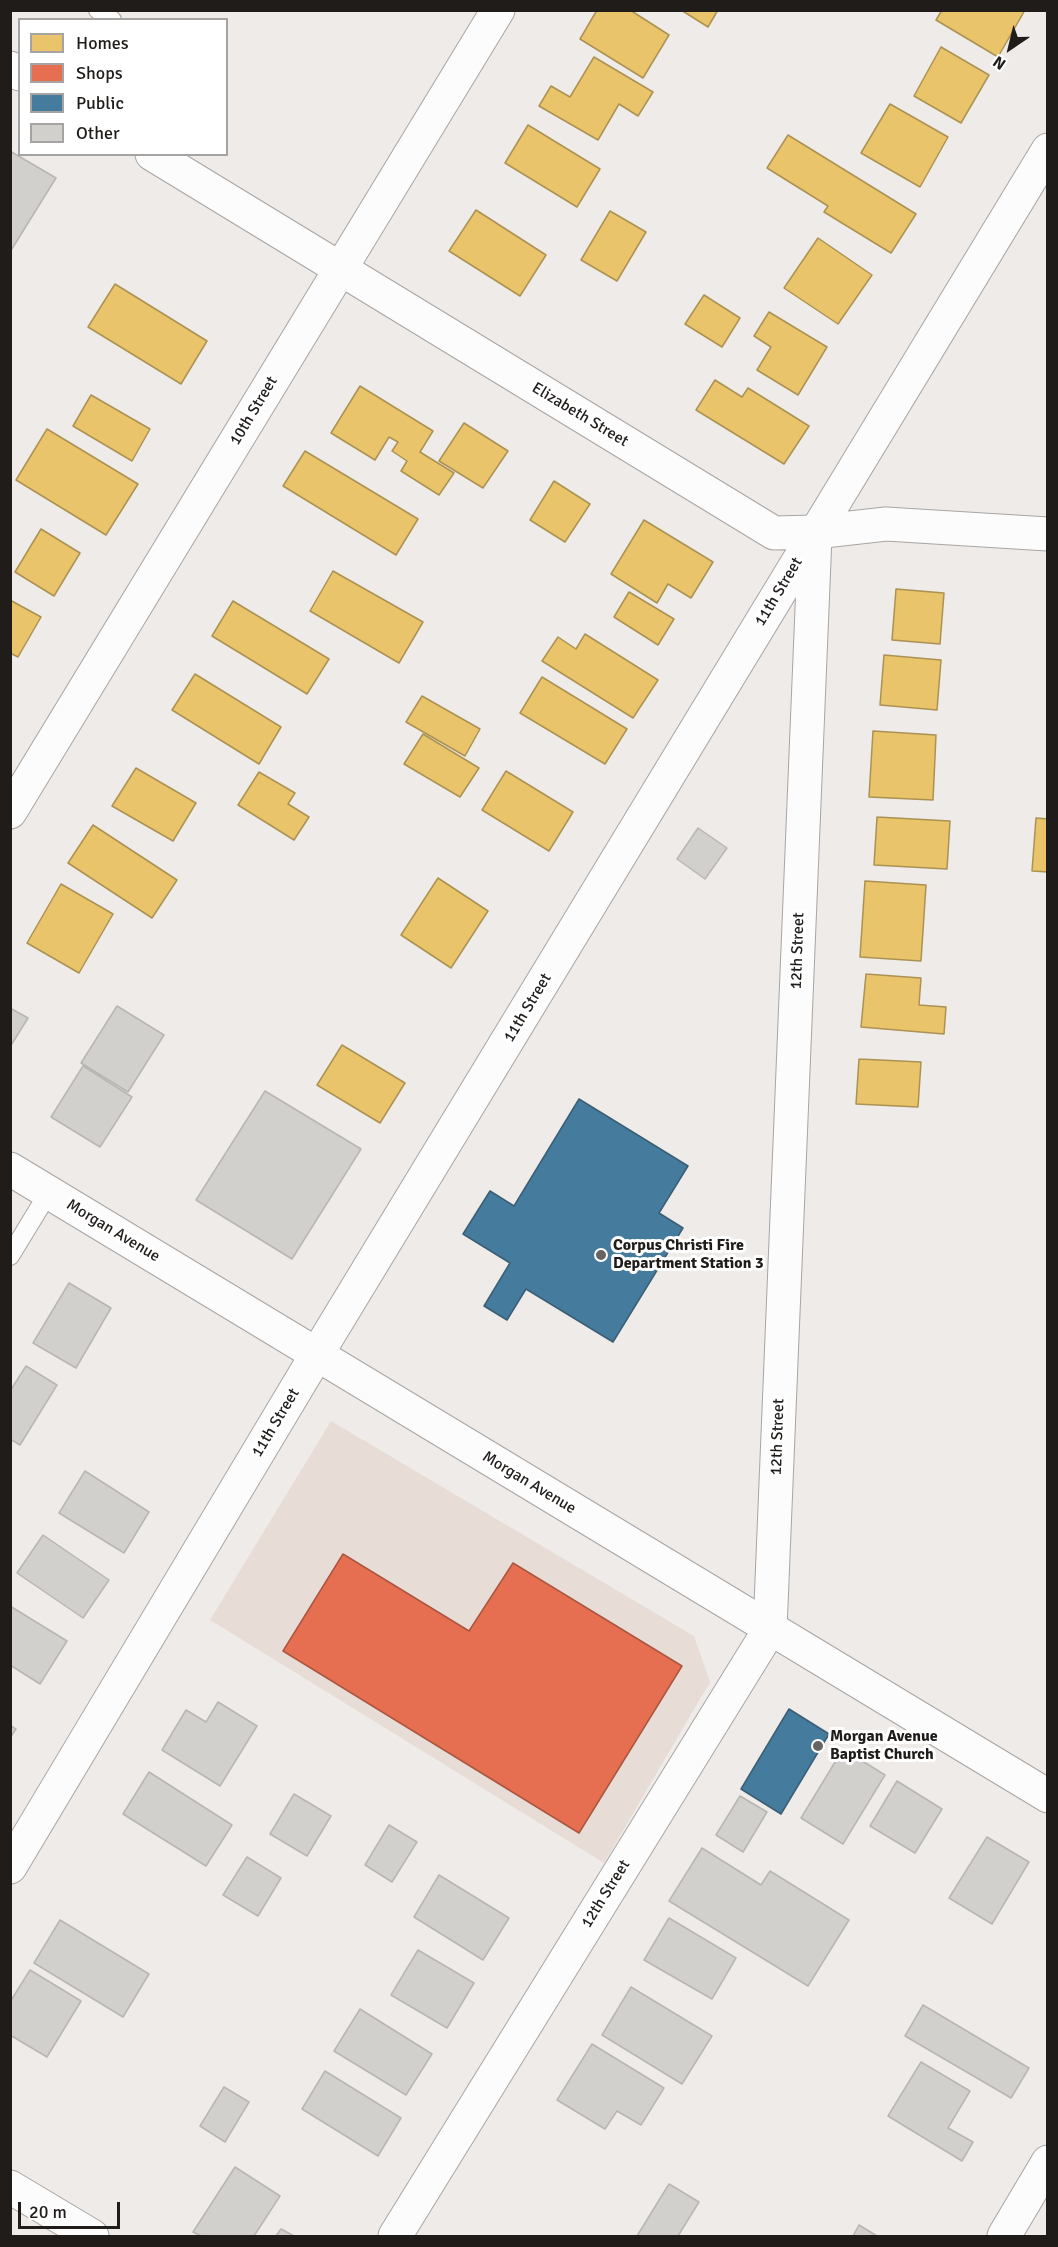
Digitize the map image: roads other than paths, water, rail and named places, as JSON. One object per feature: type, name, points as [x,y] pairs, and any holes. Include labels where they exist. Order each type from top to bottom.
[{"type":"street","name":"10th Street","points":[[10,812],[498,10]]},
{"type":"street","name":"11th Street","points":[[10,1866],[317,1354],[1047,150]]},
{"type":"street","name":"Elizabeth Street","points":[[155,156],[774,533],[815,532],[886,524],[1047,534]]},
{"type":"street","name":"12th Street","points":[[395,2236],[770,1629],[815,532]]},
{"type":"street","name":"Morgan Avenue","points":[[10,1168],[1047,1796]]},
{"type":"street","points":[[1005,2236],[1043,2182]]},
{"type":"street","points":[[10,2187],[92,2236]]},
{"type":"lane","points":[[10,1256],[49,1192]]},
{"type":"place","name":"Corpus Christi Fire Department Station 3","points":[[601,1255]]},
{"type":"place","name":"Morgan Avenue Baptist Church","points":[[818,1746]]}]
